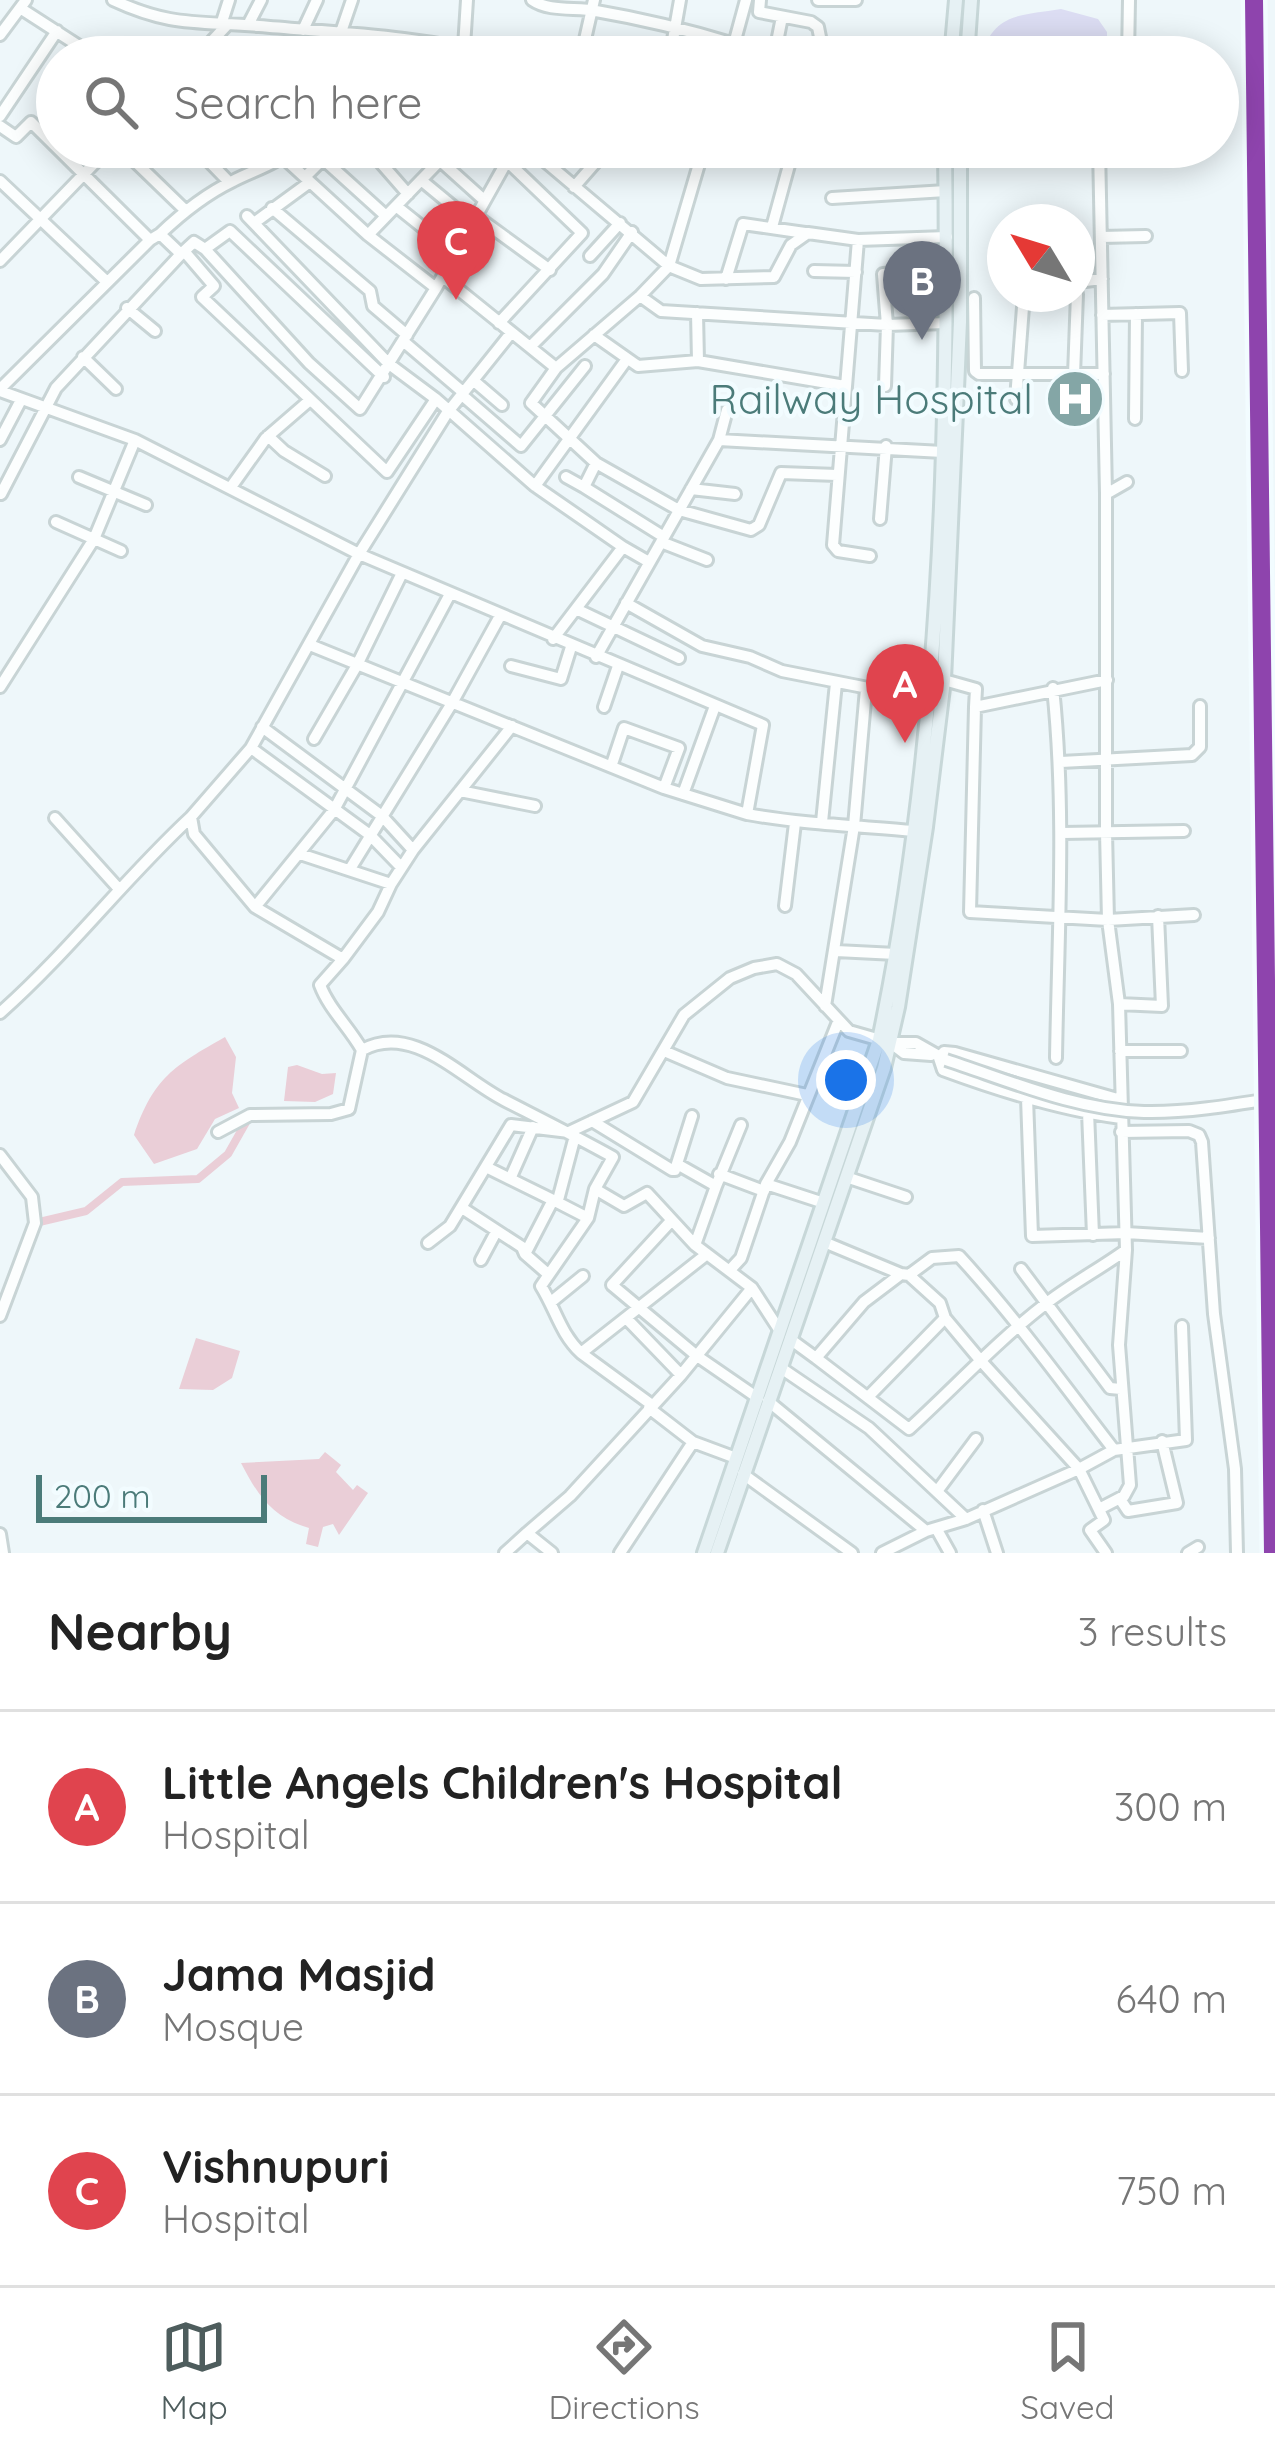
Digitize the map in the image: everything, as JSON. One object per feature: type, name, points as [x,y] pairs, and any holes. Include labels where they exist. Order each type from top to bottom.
[{"type":"main road","points":[[953,36],[956,0]]},
{"type":"main road","points":[[968,36],[970,0]]},
{"type":"main road","points":[[717,1553],[824,1204],[885,1041],[929,700],[943,452],[945,168]]},
{"type":"main road","points":[[704,1553],[736,1458],[781,1368],[785,1335],[846,1177],[885,1041],[926,827],[944,680],[959,322],[960,168]]},
{"type":"street","points":[[214,36],[224,25],[229,0]]},
{"type":"street","points":[[248,26],[261,0]]},
{"type":"street","points":[[303,30],[317,0]]},
{"type":"street","points":[[336,34],[352,0]]},
{"type":"street","points":[[465,36],[467,0]]},
{"type":"street","points":[[532,0],[541,6],[593,5],[708,36]]},
{"type":"street","points":[[674,36],[680,0]]},
{"type":"street","points":[[736,36],[746,0]]},
{"type":"street","points":[[760,0],[759,12],[812,22],[820,36]]},
{"type":"street","points":[[818,0],[856,0]]},
{"type":"street","points":[[1128,36],[1129,0]]},
{"type":"street","points":[[120,1],[159,20],[343,36]]},
{"type":"street","points":[[0,35],[23,4],[64,36]]},
{"type":"street","points":[[586,36],[593,5]]},
{"type":"street","points":[[778,36],[782,16]]},
{"type":"street","points":[[54,36],[57,31]]},
{"type":"street","points":[[0,116],[36,62]]},
{"type":"street","points":[[0,126],[16,137],[31,122],[36,127]]},
{"type":"street","points":[[76,168],[155,237],[183,253],[214,286],[202,297],[387,472],[436,399]]},
{"type":"street","points":[[2,255],[91,168]]},
{"type":"street","points":[[142,168],[185,210]]},
{"type":"street","points":[[217,168],[230,182]]},
{"type":"street","points":[[262,168],[185,210],[106,280],[0,390],[135,440],[359,554],[763,725],[747,814]]},
{"type":"street","points":[[295,168],[368,235],[500,323],[556,368]]},
{"type":"street","points":[[205,249],[252,216],[272,208],[316,168]]},
{"type":"street","points":[[333,168],[386,216]]},
{"type":"street","points":[[388,168],[408,194]]},
{"type":"street","points":[[368,235],[433,168]]},
{"type":"street","points":[[449,168],[484,200]]},
{"type":"street","points":[[1,494],[56,388],[194,242],[360,410],[384,377],[503,168]]},
{"type":"street","points":[[500,323],[582,233],[516,168]]},
{"type":"street","points":[[550,168],[669,266],[701,279],[774,278],[790,244],[808,233]]},
{"type":"street","points":[[574,187],[591,168]]},
{"type":"street","points":[[698,168],[669,266],[556,368],[531,403],[596,463],[679,510],[751,530],[759,525],[782,473],[837,475]]},
{"type":"street","points":[[772,227],[788,168]]},
{"type":"street","points":[[1099,168],[1108,920],[1119,1004],[1126,1233],[1119,1345],[1120,1447],[1130,1485],[1120,1498],[1099,1509]]},
{"type":"street","points":[[422,180],[550,270]]},
{"type":"street","points":[[0,181],[106,280]]},
{"type":"street","points":[[832,198],[946,191]]},
{"type":"street","points":[[396,206],[456,254]]},
{"type":"street","points":[[272,208],[370,291],[375,308],[521,446],[585,366]]},
{"type":"street","points":[[252,216],[388,364],[436,399],[535,486],[649,562]]},
{"type":"street","points":[[590,256],[620,223]]},
{"type":"street","points":[[726,279],[741,225],[858,241],[947,237]]},
{"type":"street","points":[[230,232],[384,377]]},
{"type":"street","points":[[530,347],[603,274],[632,232]]},
{"type":"street","points":[[1101,237],[1146,236]]},
{"type":"street","points":[[858,241],[834,548],[870,556]]},
{"type":"street","points":[[885,386],[883,274],[945,269]]},
{"type":"street","points":[[814,272],[856,272]]},
{"type":"street","points":[[1095,281],[1102,279]]},
{"type":"street","points":[[640,296],[649,307],[662,311],[887,325],[946,323]]},
{"type":"street","points":[[974,298],[977,373],[1104,374]]},
{"type":"street","points":[[127,308],[154,331]]},
{"type":"street","points":[[1016,399],[1023,312]]},
{"type":"street","points":[[1073,374],[1076,312]]},
{"type":"street","points":[[697,313],[698,361]]},
{"type":"street","points":[[1102,315],[1180,313],[1182,371]]},
{"type":"street","points":[[1135,419],[1136,314]]},
{"type":"street","points":[[0,1013],[191,817],[250,748],[359,554],[447,413],[512,332]]},
{"type":"street","points":[[594,335],[638,366],[698,361],[845,386]]},
{"type":"street","points":[[276,367],[292,345]]},
{"type":"street","points":[[83,357],[116,389]]},
{"type":"street","points":[[535,486],[627,359]]},
{"type":"street","points":[[474,381],[502,405]]},
{"type":"street","points":[[0,440],[21,400]]},
{"type":"street","points":[[231,487],[268,436],[310,400]]},
{"type":"street","points":[[596,657],[719,440],[728,410]]},
{"type":"street","points":[[268,436],[325,476]]},
{"type":"street","points":[[0,687],[94,538],[135,440]]},
{"type":"street","points":[[719,440],[943,452]]},
{"type":"street","points":[[880,519],[886,446]]},
{"type":"street","points":[[584,488],[596,463]]},
{"type":"street","points":[[79,477],[146,505]]},
{"type":"street","points":[[566,477],[663,539],[707,560]]},
{"type":"street","points":[[1106,494],[1126,482]]},
{"type":"street","points":[[691,489],[735,494]]},
{"type":"street","points":[[56,521],[121,551]]},
{"type":"street","points":[[553,640],[622,547]]},
{"type":"street","points":[[314,739],[402,573]]},
{"type":"street","points":[[255,907],[334,810],[451,594]]},
{"type":"street","points":[[626,603],[702,646],[836,683],[929,700]]},
{"type":"street","points":[[576,608],[679,658]]},
{"type":"street","points":[[350,868],[500,616]]},
{"type":"street","points":[[310,646],[664,788],[747,814],[795,823],[914,831]]},
{"type":"street","points":[[511,666],[561,679],[571,646]]},
{"type":"street","points":[[604,707],[618,666]]},
{"type":"street","points":[[944,680],[976,689],[970,912],[1108,920],[1194,915]]},
{"type":"street","points":[[975,707],[1107,680]]},
{"type":"street","points":[[822,822],[836,683]]},
{"type":"street","points":[[1053,688],[1062,832],[1056,1058]]},
{"type":"street","points":[[826,1006],[854,826],[866,689]]},
{"type":"street","points":[[683,794],[715,706]]},
{"type":"street","points":[[1061,762],[1192,755],[1200,746],[1200,706]]},
{"type":"street","points":[[218,1132],[250,1115],[331,1114],[349,1109],[362,1050],[346,1022],[327,1003],[320,985],[379,913],[413,850],[512,726]]},
{"type":"street","points":[[262,727],[382,816],[413,850]]},
{"type":"street","points":[[612,764],[624,728],[679,748],[664,788]]},
{"type":"street","points":[[250,748],[370,835],[401,867]]},
{"type":"street","points":[[460,791],[535,806]]},
{"type":"street","points":[[191,817],[194,834],[255,907],[343,959]]},
{"type":"street","points":[[55,818],[119,889]]},
{"type":"street","points":[[785,905],[795,823]]},
{"type":"street","points":[[1062,832],[1184,831]]},
{"type":"street","points":[[300,854],[391,884]]},
{"type":"street","points":[[1119,1004],[1162,1006],[1158,916]]},
{"type":"street","points":[[836,951],[896,954]]},
{"type":"street","points":[[428,1243],[440,1236],[462,1208],[511,1125],[572,1134],[633,1102],[684,1015],[730,979],[777,964],[796,974],[849,1030],[885,1041],[916,1043],[939,1057],[1049,1095],[1149,1112],[1275,1098]]},
{"type":"street","points":[[730,1270],[742,1258],[765,1188],[790,1142],[838,1022]]},
{"type":"street","points":[[362,1050],[380,1040],[396,1042],[448,1063],[501,1099],[613,1157],[588,1218],[541,1286],[557,1324],[581,1353],[693,1442],[736,1458]]},
{"type":"street","points":[[1120,1051],[1181,1051]]},
{"type":"street","points":[[664,1052],[727,1078],[807,1095]]},
{"type":"street","points":[[939,1057],[944,1052],[955,1053],[1121,1100]]},
{"type":"street","points":[[939,1057],[943,1070],[1028,1098],[1121,1125],[1199,1135],[1214,1315],[1235,1469],[1237,1553]]},
{"type":"street","points":[[1028,1098],[1032,1236],[1126,1233],[1209,1238]]},
{"type":"street","points":[[1088,1112],[1093,1235]]},
{"type":"street","points":[[592,1121],[664,1168],[675,1170],[692,1116]]},
{"type":"street","points":[[695,1245],[741,1125]]},
{"type":"street","points":[[510,1179],[533,1127]]},
{"type":"street","points":[[525,1254],[556,1200],[572,1134]]},
{"type":"street","points":[[0,1155],[32,1197],[35,1223],[0,1316]]},
{"type":"street","points":[[676,1164],[718,1180],[824,1204]]},
{"type":"street","points":[[486,1167],[588,1218]]},
{"type":"street","points":[[846,1177],[906,1196]]},
{"type":"street","points":[[596,1189],[623,1206],[646,1193],[695,1245],[752,1288],[785,1335],[909,1429],[1019,1327],[1126,1250]]},
{"type":"street","points":[[462,1208],[522,1247],[548,1274]]},
{"type":"street","points":[[671,1221],[612,1280],[614,1287],[697,1356],[763,1400],[931,1529],[947,1550],[932,1553]]},
{"type":"street","points":[[481,1260],[496,1232]]},
{"type":"street","points":[[824,1242],[905,1274],[940,1303],[945,1318],[981,1361],[1079,1469],[1104,1520],[1090,1530],[1106,1553]]},
{"type":"street","points":[[581,1353],[707,1254]]},
{"type":"street","points":[[816,1358],[864,1302],[932,1258],[959,1256],[1120,1447]]},
{"type":"street","points":[[1021,1269],[1109,1388],[1121,1389]]},
{"type":"street","points":[[551,1302],[583,1276]]},
{"type":"street","points":[[506,1553],[570,1496],[681,1375],[752,1288]]},
{"type":"street","points":[[626,1318],[681,1375]]},
{"type":"street","points":[[868,1397],[945,1318]]},
{"type":"street","points":[[882,1553],[1120,1447],[1186,1439],[1182,1326]]},
{"type":"street","points":[[781,1368],[869,1428],[967,1519]]},
{"type":"street","points":[[938,1490],[976,1439]]},
{"type":"street","points":[[1120,1498],[1128,1511],[1177,1503],[1162,1441]]},
{"type":"street","points":[[620,1553],[693,1442]]},
{"type":"street","points":[[743,1474],[852,1553]]},
{"type":"street","points":[[983,1510],[997,1553]]},
{"type":"street","points":[[527,1533],[552,1553]]},
{"type":"street","points":[[0,1534],[3,1553]]},
{"type":"shaded area","points":[[1061,9],[1098,19],[1107,36],[990,36],[1001,24],[1021,15]]},
{"type":"shaded area","points":[[225,1037],[236,1057],[232,1093],[239,1108],[215,1119],[197,1149],[154,1164],[134,1135],[149,1099],[179,1065]]},
{"type":"shaded area","points":[[297,1065],[322,1074],[336,1073],[333,1094],[315,1102],[284,1101],[288,1067]]},
{"type":"shaded area","points":[[196,1338],[240,1351],[232,1378],[213,1390],[179,1389]]},
{"type":"shaded area","points":[[325,1452],[341,1465],[336,1472],[353,1490],[357,1485],[368,1493],[339,1535],[333,1524],[323,1527],[318,1547],[306,1544],[309,1528],[268,1504],[241,1463],[319,1459]]},
{"type":"waterway","points":[[35,1223],[86,1211],[122,1182],[198,1179],[228,1154],[249,1117]]},
{"type":"transit line","points":[[1254,0],[1273,1553]]},
{"type":"place","name":"Vishnupuri","points":[[456,300]]},
{"type":"place","name":"Jama Masjid","points":[[922,340]]},
{"type":"place","name":"Railway Hospital","points":[[1075,399]]},
{"type":"place","name":"Little Angels Children's Hospital","points":[[905,743]]}]
